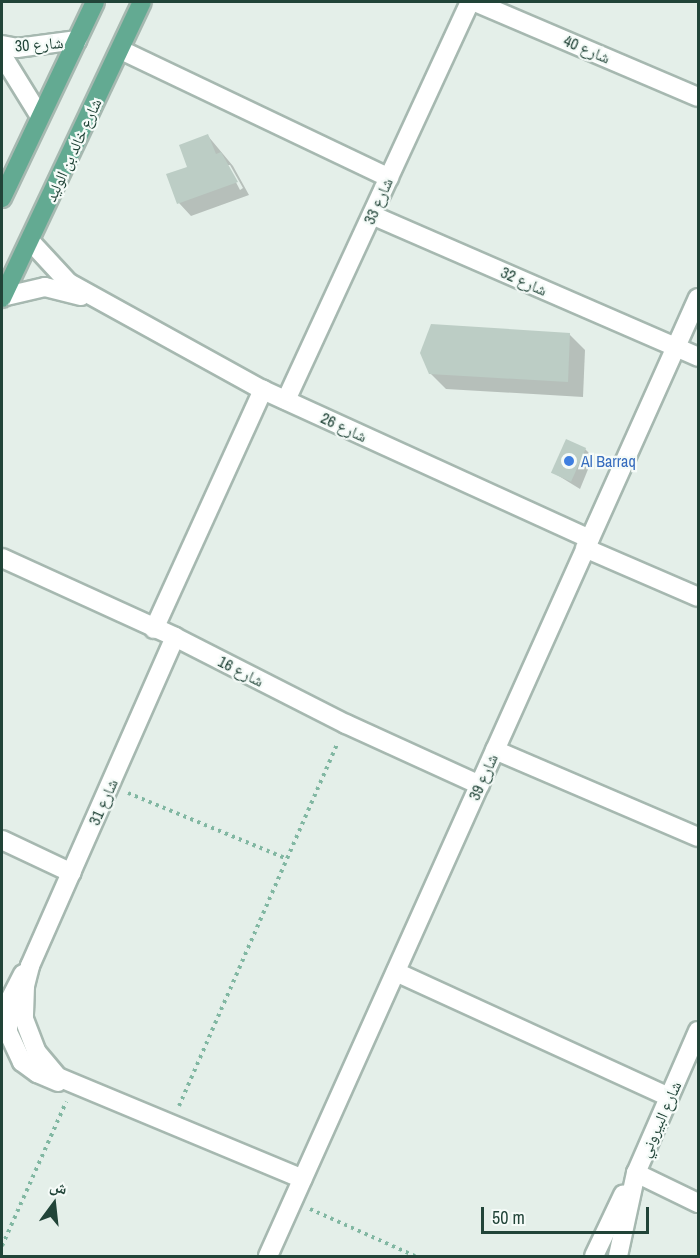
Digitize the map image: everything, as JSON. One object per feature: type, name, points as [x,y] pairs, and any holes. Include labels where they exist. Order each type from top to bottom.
[{"type":"main road","points":[[2,198],[39,115],[95,2]]},
{"type":"main road","name":"شارع خالد بن الوليد","points":[[2,298],[31,242],[142,2]]},
{"type":"street","name":"شارع 33","points":[[286,400],[470,2]]},
{"type":"street","name":"شارع 40","points":[[475,2],[699,98]]},
{"type":"street","name":"شارع 30","points":[[2,45],[17,48],[77,40]]},
{"type":"street","points":[[121,50],[389,178]]},
{"type":"street","name":"شارع 30","points":[[2,55],[39,115]]},
{"type":"street","name":"شارع 32","points":[[372,215],[699,357]]},
{"type":"street","name":"شارع 26","points":[[31,242],[52,269],[103,303],[263,390],[699,597]]},
{"type":"street","name":"شارع 26","points":[[2,298],[45,287],[103,303]]},
{"type":"street","name":"شارع 39","points":[[268,1257],[699,298]]},
{"type":"street","points":[[154,629],[263,390]]},
{"type":"street","name":"شارع 16","points":[[2,558],[175,637],[346,724],[480,785]]},
{"type":"street","name":"شارع 31","points":[[74,1085],[46,1065],[29,1035],[23,1003],[30,966],[175,637]]},
{"type":"street","points":[[495,750],[699,837]]},
{"type":"street","points":[[2,840],[72,873]]},
{"type":"street","name":"شارع 31","points":[[30,966],[20,976],[8,1003],[7,1048],[37,1074],[74,1085],[303,1179]]},
{"type":"street","points":[[396,972],[669,1097]]},
{"type":"street","name":"شارع البيروني","points":[[594,1257],[617,1204],[636,1173],[699,1031]]},
{"type":"street","points":[[636,1173],[699,1203]]},
{"type":"street","name":"شارع البيروني","points":[[618,1257],[636,1173]]},
{"type":"path","points":[[171,1125],[346,724]]},
{"type":"path","points":[[110,786],[287,859]]},
{"type":"path","points":[[2,1246],[74,1085]]},
{"type":"path","points":[[293,1202],[415,1257]]},
{"type":"building","points":[[208,134],[216,154],[221,152],[238,182],[177,204],[166,174],[187,167],[179,145]]},
{"type":"building","points":[[431,324],[570,333],[568,382],[429,374],[420,353]]},
{"type":"building","name":"Al Barraq","points":[[566,439],[586,448],[571,482],[551,473]]},
{"type":"place","name":"Al Barraq","points":[[569,461]]}]
